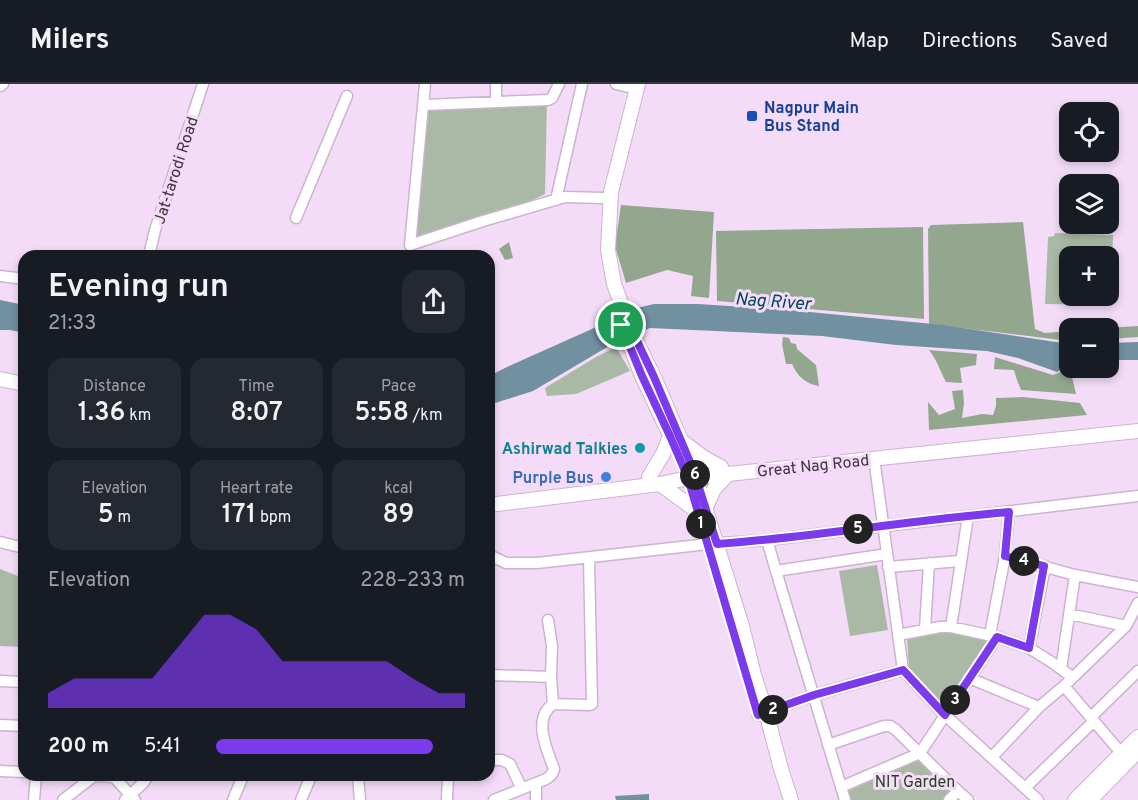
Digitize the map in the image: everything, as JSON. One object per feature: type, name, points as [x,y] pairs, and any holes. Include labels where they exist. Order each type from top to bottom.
[{"type":"main road","points":[[630,86],[603,198],[603,265],[642,376],[676,438],[690,474],[762,713],[791,800]]},
{"type":"main road","points":[[625,324],[608,250],[611,192],[630,86]]},
{"type":"main road","points":[[0,379],[18,383]]},
{"type":"main road","points":[[0,387],[18,390]]},
{"type":"main road","name":"Great Nag Road","points":[[495,504],[690,474],[1138,422]]},
{"type":"main road","name":"Great Nag Road","points":[[724,470],[874,458],[1138,431]]},
{"type":"main road","points":[[676,438],[724,470],[701,509]]},
{"type":"main road","points":[[676,438],[663,454],[655,480],[701,509]]},
{"type":"main road","name":"Great Nag Road","points":[[495,495],[655,480]]},
{"type":"main road","points":[[762,713],[782,800]]},
{"type":"main road","points":[[1075,800],[1138,737]]},
{"type":"main road","points":[[1090,800],[1138,751]]},
{"type":"street","name":"Jat-tarodi Road","points":[[150,250],[203,84]]},
{"type":"street","points":[[411,250],[425,84]]},
{"type":"street","points":[[496,84],[496,101]]},
{"type":"street","points":[[423,105],[548,100],[552,98],[559,84]]},
{"type":"street","points":[[556,200],[582,84]]},
{"type":"street","points":[[296,218],[347,96]]},
{"type":"street","points":[[413,250],[483,221],[565,197],[603,198]]},
{"type":"street","points":[[0,276],[18,278]]},
{"type":"street","points":[[874,458],[903,670],[945,715],[1038,800]]},
{"type":"street","points":[[495,558],[506,563],[517,564],[589,558],[766,540],[1138,496]]},
{"type":"street","points":[[842,788],[920,753],[969,678],[994,636],[1009,512]]},
{"type":"street","points":[[951,627],[968,516]]},
{"type":"street","points":[[766,540],[845,800]]},
{"type":"street","points":[[0,542],[18,546]]},
{"type":"street","points":[[776,571],[887,554]]},
{"type":"street","points":[[1005,556],[1076,575],[1138,587]]},
{"type":"street","points":[[494,800],[553,774],[554,769],[544,738],[545,711],[553,704],[592,704],[589,558]]},
{"type":"street","points":[[888,567],[960,561]]},
{"type":"street","points":[[925,629],[929,563]]},
{"type":"street","points":[[1029,648],[1044,566]]},
{"type":"street","points":[[1076,575],[1062,669],[1093,719],[1122,754]]},
{"type":"street","points":[[992,756],[1039,707],[1126,626],[1138,603]]},
{"type":"street","points":[[1069,614],[1126,626]]},
{"type":"street","points":[[548,620],[552,646],[550,677],[553,704]]},
{"type":"street","points":[[898,635],[925,629],[951,627],[994,636],[1029,648],[1062,669]]},
{"type":"street","points":[[762,713],[814,695],[903,670]]},
{"type":"street","points":[[1025,788],[1138,671]]},
{"type":"street","points":[[495,675],[550,677]]},
{"type":"street","points":[[969,678],[1039,707]]},
{"type":"street","points":[[0,681],[18,682]]},
{"type":"street","points":[[0,725],[18,726]]},
{"type":"street","points":[[828,745],[890,726],[968,800]]},
{"type":"street","points":[[495,760],[502,760],[510,764],[522,789]]},
{"type":"street","points":[[0,771],[18,772]]},
{"type":"street","points":[[34,800],[36,781]]},
{"type":"street","points":[[63,800],[86,781]]},
{"type":"street","points":[[117,781],[130,798],[144,781]]},
{"type":"street","points":[[233,800],[241,781]]},
{"type":"street","points":[[302,800],[309,781]]},
{"type":"street","points":[[358,781],[360,800]]},
{"type":"street","points":[[447,800],[448,781]]},
{"type":"street","points":[[536,783],[537,800]]},
{"type":"street","points":[[949,800],[958,790]]},
{"type":"green space","points":[[547,102],[545,194],[514,209],[417,237],[427,107]]},
{"type":"green space","points":[[621,205],[714,212],[709,298],[691,296],[693,276],[667,270],[626,283],[615,246]]},
{"type":"green space","points":[[1023,222],[1035,329],[1045,333],[1059,332],[1059,340],[929,324],[928,229],[931,225]]},
{"type":"green space","points":[[923,227],[924,319],[717,301],[716,231]]},
{"type":"green space","points":[[1055,233],[1113,235],[1113,246],[1059,246],[1059,304],[1045,304],[1048,237],[1054,236]]},
{"type":"green space","points":[[509,242],[513,258],[505,260],[499,249]]},
{"type":"green space","points":[[1138,326],[1138,337],[1119,338],[1119,327]]},
{"type":"green space","points":[[783,337],[789,338],[791,343],[796,344],[797,349],[816,365],[819,386],[802,379],[792,364],[786,364]]},
{"type":"green space","points":[[616,347],[630,371],[576,394],[547,396],[545,388]]},
{"type":"green space","points":[[929,350],[977,354],[976,365],[960,368],[962,383],[946,382]]},
{"type":"green space","points":[[995,357],[1053,375],[1059,373],[1059,378],[1072,378],[1076,394],[1021,390],[1014,370],[994,369]]},
{"type":"green space","points":[[963,390],[962,418],[982,414],[993,415],[996,398],[1023,397],[1080,403],[1087,415],[929,430],[928,402],[939,415],[955,409],[952,391]]},
{"type":"green space","points":[[877,565],[888,630],[850,636],[839,571]]},
{"type":"green space","points":[[0,569],[18,576],[18,647],[0,646]]},
{"type":"green space","points":[[951,631],[991,641],[946,708],[909,669],[907,637]]},
{"type":"green space","name":"NIT Garden","points":[[919,759],[953,795],[948,800],[849,800],[846,792]]},
{"type":"water","points":[[0,300],[18,304],[18,332],[0,330]]},
{"type":"water","points":[[654,304],[698,304],[789,310],[943,325],[1059,342],[1059,371],[1057,372],[1018,358],[987,351],[896,345],[822,336],[650,328],[614,343],[533,391],[495,403],[495,373],[641,307]]},
{"type":"water","points":[[1138,342],[1138,360],[1119,360],[1119,343]]},
{"type":"water","points":[[649,794],[649,800],[616,800],[615,796]]},
{"type":"place","name":"Nagpur Main Bus Stand","points":[[752,116]]},
{"type":"place","name":"Ashirwad Talkies","points":[[640,448]]},
{"type":"place","name":"Purple Bus","points":[[606,477]]},
{"type":"route","points":[[628,322],[676,427],[693,469],[717,544],[1009,512],[1005,556],[1044,566],[1029,648],[997,637],[945,715],[903,670],[814,695],[758,715],[688,478],[621,325],[628,322]]},
{"type":"water label","name":"Nag River","points":[[773,301]]}]
